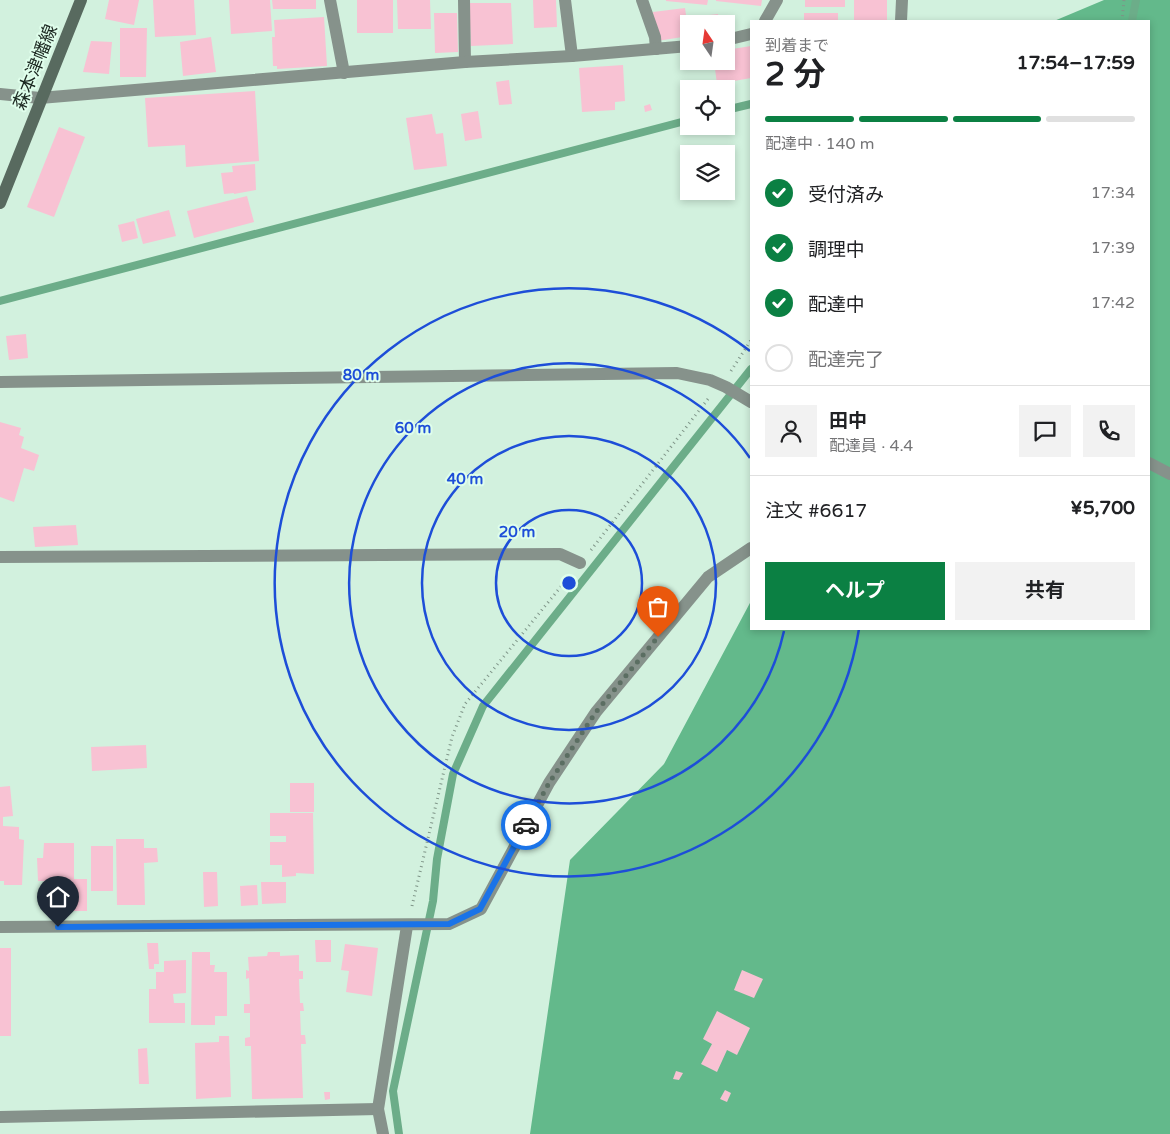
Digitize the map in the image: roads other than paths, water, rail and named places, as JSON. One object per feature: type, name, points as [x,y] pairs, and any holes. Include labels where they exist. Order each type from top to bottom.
[{"type":"main road","name":"森本津幡線","points":[[0,202],[80,0]]},
{"type":"street","points":[[330,0],[344,72]]},
{"type":"street","points":[[464,0],[465,62]]},
{"type":"street","points":[[565,0],[572,56]]},
{"type":"street","points":[[642,0],[655,37],[656,49]]},
{"type":"street","points":[[766,20],[777,0]]},
{"type":"street","points":[[901,20],[902,0]]},
{"type":"street","points":[[735,38],[750,34]]},
{"type":"street","points":[[0,94],[40,98],[465,62],[572,56],[680,47]]},
{"type":"street","points":[[0,382],[677,373],[710,380],[750,401]]},
{"type":"street","points":[[1150,464],[1170,474]]},
{"type":"street","points":[[0,927],[407,926],[449,924],[480,909],[549,783],[596,712],[708,577],[750,549]]},
{"type":"street","points":[[0,557],[560,554],[580,563]]},
{"type":"street","points":[[383,1134],[378,1109],[407,926]]},
{"type":"street","points":[[0,1117],[378,1109]]},
{"type":"waterway","points":[[1132,20],[1136,0]]},
{"type":"waterway","points":[[735,108],[750,104]]},
{"type":"waterway","points":[[0,301],[680,122]]},
{"type":"waterway","points":[[399,1134],[393,1091],[433,901],[437,859],[453,774],[483,706],[750,370]]}]
